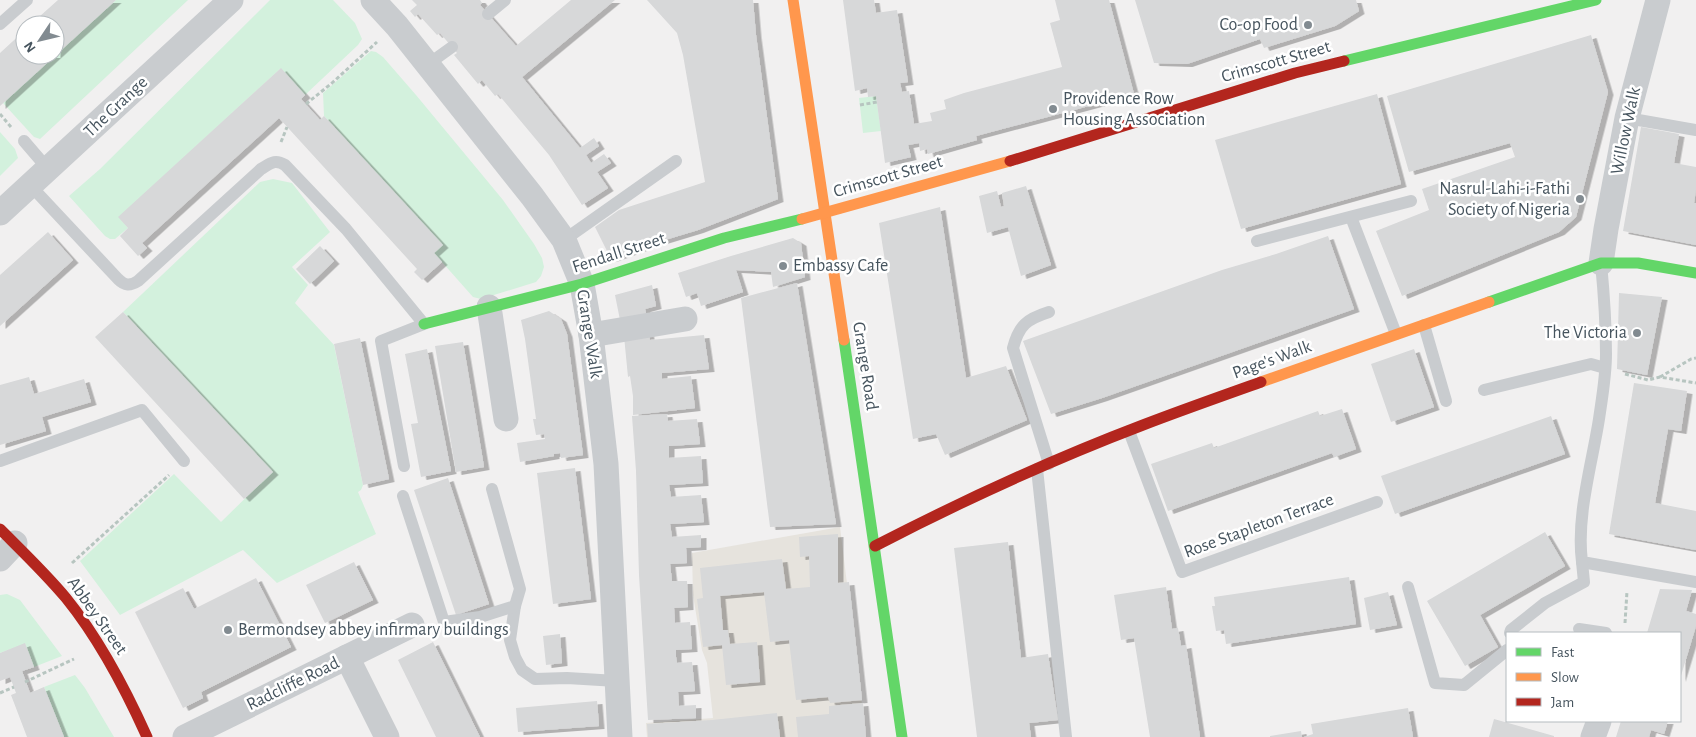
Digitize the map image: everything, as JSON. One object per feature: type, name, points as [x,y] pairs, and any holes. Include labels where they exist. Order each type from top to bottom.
[{"type":"street","name":"The Grange","points":[[0,213],[231,0]]},
{"type":"street","name":"Grange Walk","points":[[373,0],[397,26],[532,196],[564,240],[582,284],[591,335],[606,464],[620,737]]},
{"type":"street","name":"Grange Road","points":[[793,0],[902,737]]},
{"type":"street","name":"Crimscott Street","points":[[824,214],[1040,152],[1296,73],[1596,0]]},
{"type":"street","name":"Willow Walk","points":[[1602,263],[1606,229],[1627,118],[1658,0]]},
{"type":"street","name":"Fendall Street","points":[[424,324],[582,284],[724,238],[824,214]]},
{"type":"street","name":"Page's Walk","points":[[875,546],[933,516],[1043,466],[1129,431],[1396,334],[1602,263],[1638,263],[1696,273]]},
{"type":"street","points":[[489,307],[506,419]]},
{"type":"street","points":[[591,335],[685,319]]},
{"type":"street","name":"Abbey Street","points":[[5,544],[51,582],[90,632],[136,712],[147,737]]},
{"type":"street","points":[[347,657],[412,624]]},
{"type":"street","name":"Radcliffe Road","points":[[185,737],[347,657],[387,737]]},
{"type":"street","points":[[1593,737],[1599,722]]},
{"type":"lane","points":[[0,24],[27,0]]},
{"type":"lane","points":[[488,14],[505,0]]},
{"type":"lane","points":[[427,65],[452,47]]},
{"type":"lane","points":[[1627,118],[1696,130]]},
{"type":"lane","points":[[24,141],[39,177],[118,279],[128,285],[138,281],[261,169],[279,161],[285,165],[346,229],[424,324],[381,341],[404,466]]},
{"type":"lane","points":[[564,240],[676,161]]},
{"type":"lane","points":[[1257,241],[1412,201]]},
{"type":"lane","points":[[1351,217],[1396,334]]},
{"type":"lane","points":[[1510,632],[1545,604],[1584,582],[1580,548],[1586,492],[1599,420],[1605,368],[1605,303],[1602,263]]},
{"type":"lane","points":[[1049,312],[1033,317],[1016,337],[1013,348],[1043,466],[1066,737]]},
{"type":"lane","points":[[1424,325],[1446,401]]},
{"type":"lane","points":[[1484,390],[1591,364],[1605,368]]},
{"type":"lane","points":[[0,461],[142,410],[184,461]]},
{"type":"lane","name":"Rose Stapleton Terrace","points":[[1129,431],[1182,572],[1377,502]]},
{"type":"lane","points":[[492,489],[520,589],[515,606],[510,640],[515,657],[522,670],[535,679],[567,678],[617,681]]},
{"type":"lane","points":[[403,496],[444,622],[480,617],[515,606]]},
{"type":"lane","points":[[1582,562],[1696,582]]},
{"type":"lane","points":[[1408,588],[1435,683],[1464,686],[1506,651]]},
{"type":"lane","points":[[1579,629],[1599,632]]},
{"type":"path","points":[[306,104],[397,26]]},
{"type":"path","points":[[860,105],[877,102]]},
{"type":"path","points":[[1605,368],[1648,380],[1660,377],[1696,358]]},
{"type":"path","points":[[1660,377],[1696,383]]},
{"type":"path","points":[[69,566],[184,461]]},
{"type":"path","points":[[1624,569],[1628,587],[1625,626]]},
{"type":"path","points":[[26,682],[74,659]]},
{"type":"path","points":[[0,694],[14,687]]},
{"type":"shaded area","points":[[840,527],[866,737],[647,737],[646,723],[713,718],[707,663],[702,650],[693,595],[692,553]]},
{"type":"green space","points":[[116,0],[188,0],[40,139],[34,137],[3,103],[45,65],[65,65],[65,46]]},
{"type":"green space","points":[[270,0],[333,0],[355,23],[362,39],[305,95],[280,69],[119,217],[128,228],[115,239],[105,236],[69,196],[100,169]]},
{"type":"green space","points":[[371,51],[383,57],[503,200],[542,258],[544,267],[541,276],[536,282],[481,299],[473,297],[434,253],[442,245],[324,116],[323,93]]},
{"type":"green space","points":[[876,96],[881,131],[863,133],[859,98]]},
{"type":"green space","points":[[0,132],[15,149],[18,158],[0,176]]},
{"type":"green space","points":[[273,179],[292,183],[330,232],[292,267],[308,285],[295,303],[334,345],[363,485],[358,492],[376,534],[277,583],[243,550],[120,615],[80,561],[174,474],[221,522],[272,472],[123,312],[260,182]]},
{"type":"green space","points":[[7,594],[20,600],[62,656],[34,667],[25,644],[0,653],[0,595]]},
{"type":"green space","points":[[75,675],[85,688],[114,737],[64,737],[44,687]]},
{"type":"building","points":[[58,0],[116,0],[65,47],[65,15],[41,15]]},
{"type":"building","points":[[412,0],[480,0],[482,3],[480,5],[516,46],[571,0],[615,0],[522,77],[580,148],[594,138],[599,146],[586,155],[591,163],[604,154],[611,163],[597,172],[608,188],[582,205],[549,155],[498,94],[495,96],[482,80],[478,84],[454,55],[457,53],[440,33],[437,35],[418,14],[415,17],[410,11],[417,5]]},
{"type":"building","points":[[647,0],[753,0],[778,199],[698,230],[611,259],[595,227],[619,210],[705,182],[683,55],[677,33]]},
{"type":"building","points":[[843,0],[874,0],[876,13],[897,10],[908,82],[900,83],[902,92],[909,91],[914,124],[932,121],[930,113],[946,109],[944,100],[1062,67],[1050,23],[1060,20],[1055,0],[1109,0],[1134,94],[976,136],[977,140],[928,154],[927,149],[920,151],[919,143],[908,145],[911,157],[885,163],[876,96],[868,97],[867,88],[855,91]]},
{"type":"building","points":[[1135,0],[1356,0],[1359,11],[1335,26],[1264,48],[1260,39],[1187,64],[1154,63]]},
{"type":"building","points":[[1591,35],[1608,92],[1576,217],[1559,232],[1402,296],[1376,231],[1429,210],[1422,189],[1515,157],[1510,143],[1409,172],[1387,96]]},
{"type":"building","points":[[15,39],[15,65],[45,65],[0,106],[0,53]]},
{"type":"building","points":[[281,68],[305,95],[301,99],[320,120],[324,116],[443,245],[434,253],[442,262],[422,280],[414,272],[417,269],[279,118],[142,243],[147,248],[138,256],[120,236],[128,228],[118,217]]},
{"type":"building","points":[[1377,94],[1401,184],[1241,229],[1215,140]]},
{"type":"building","points":[[1641,127],[1679,134],[1674,163],[1696,167],[1694,203],[1696,203],[1696,245],[1623,231]]},
{"type":"building","points":[[1026,186],[1051,265],[1021,276],[1008,227],[987,233],[979,196],[997,191],[1001,207],[1004,206],[1002,193]]},
{"type":"building","points":[[940,207],[966,378],[1006,366],[1027,420],[945,455],[936,434],[913,439],[879,223]]},
{"type":"building","points":[[48,232],[73,260],[0,326],[0,275]]},
{"type":"building","points":[[1328,236],[1354,309],[1102,398],[1051,414],[1023,341],[1222,270]]},
{"type":"building","points":[[793,238],[801,243],[805,277],[773,287],[771,272],[736,270],[743,292],[701,306],[697,293],[686,297],[678,273]]},
{"type":"building","points":[[320,246],[334,261],[310,284],[296,269]]},
{"type":"building","points":[[797,283],[836,524],[770,527],[741,298]]},
{"type":"building","points":[[652,285],[656,306],[645,309],[648,320],[621,325],[615,295]]},
{"type":"building","name":"The Victoria","points":[[1619,293],[1662,297],[1647,375],[1617,369]]},
{"type":"building","points":[[549,311],[561,319],[567,334],[583,455],[561,458],[560,453],[554,454],[554,456],[520,462],[517,443],[545,439],[544,434],[536,435],[533,419],[536,419],[521,320]]},
{"type":"building","points":[[123,312],[273,472],[244,499],[95,337]]},
{"type":"building","points":[[648,332],[650,340],[704,335],[709,369],[662,373],[662,379],[691,376],[695,408],[633,415],[633,396],[630,376],[628,377],[624,336]]},
{"type":"building","points":[[360,338],[389,479],[363,485],[334,344]]},
{"type":"building","points":[[463,342],[484,467],[456,472],[435,346]]},
{"type":"building","points":[[427,349],[451,471],[421,477],[411,424],[418,423],[405,354]]},
{"type":"building","points":[[1414,349],[1434,407],[1391,422],[1371,364]]},
{"type":"building","points":[[29,377],[34,394],[84,379],[91,402],[42,417],[46,431],[0,445],[0,385]]},
{"type":"building","points":[[1634,383],[1687,391],[1681,431],[1668,429],[1655,503],[1696,511],[1696,550],[1609,534]]},
{"type":"building","points":[[1342,409],[1356,449],[1334,457],[1332,453],[1168,511],[1151,464],[1212,443],[1214,448],[1318,411],[1320,416]]},
{"type":"building","points":[[667,414],[668,421],[697,419],[700,444],[669,446],[669,458],[701,456],[703,483],[669,485],[671,497],[701,495],[704,522],[670,524],[672,537],[701,535],[701,547],[686,548],[687,563],[670,564],[672,581],[687,581],[688,607],[674,608],[675,623],[690,622],[692,649],[676,650],[676,657],[677,663],[692,662],[695,691],[678,692],[679,706],[696,705],[696,718],[648,720],[632,416]]},
{"type":"building","points":[[1551,416],[1565,454],[1395,514],[1381,476]]},
{"type":"building","points":[[575,468],[591,599],[553,604],[537,473]]},
{"type":"building","points":[[448,478],[489,604],[456,615],[414,490]]},
{"type":"building","points":[[1545,532],[1565,566],[1480,615],[1498,647],[1465,666],[1427,601]]},
{"type":"building","points":[[838,534],[838,583],[849,582],[862,700],[830,703],[828,697],[796,700],[789,640],[770,642],[764,592],[720,596],[723,630],[728,630],[730,644],[757,642],[760,682],[726,685],[722,645],[703,647],[697,599],[703,598],[700,568],[782,559],[786,589],[810,587],[809,556],[800,557],[799,537]]},
{"type":"building","points":[[1008,542],[1021,658],[1048,654],[1058,720],[1029,723],[1031,737],[977,737],[954,548]]},
{"type":"building","points":[[354,562],[373,600],[325,623],[306,585]]},
{"type":"building","points":[[1349,577],[1356,624],[1226,644],[1224,630],[1216,631],[1212,606],[1215,606],[1214,597]]},
{"type":"building","points":[[256,578],[291,647],[201,692],[203,698],[183,708],[135,612],[183,588],[194,609]]},
{"type":"building","points":[[1166,587],[1172,629],[1178,628],[1181,646],[1186,645],[1200,737],[1150,737],[1134,638],[1121,640],[1114,595]]},
{"type":"building","points":[[1660,589],[1692,590],[1686,611],[1696,614],[1696,626],[1681,676],[1681,632],[1647,632]]},
{"type":"building","points":[[1388,592],[1397,625],[1370,630],[1364,598]]},
{"type":"building","points":[[560,634],[562,663],[546,665],[543,636]]},
{"type":"building","points":[[433,642],[480,737],[436,737],[398,660]]},
{"type":"building","points":[[25,643],[34,667],[22,671],[30,693],[44,687],[64,737],[27,737],[11,695],[16,693],[10,677],[0,681],[0,653]]},
{"type":"building","points":[[597,701],[599,726],[518,732],[516,708]]},
{"type":"building","points":[[863,703],[866,737],[798,737],[796,717],[829,714],[829,706]]},
{"type":"building","points":[[1408,708],[1413,737],[1304,737],[1313,734],[1311,724]]},
{"type":"building","points":[[777,713],[780,737],[648,737],[647,724]]},
{"type":"building","points":[[1494,719],[1554,736],[1554,737],[1489,737]]},
{"type":"building","points":[[1621,722],[1668,722],[1664,734],[1651,730],[1649,737],[1616,737]]},
{"type":"building","points":[[1301,731],[1302,737],[1270,737],[1270,736]]},
{"type":"traffic: fast","points":[[1344,61],[1596,0]]},
{"type":"traffic: fast","points":[[424,324],[582,284],[724,238],[802,219]]},
{"type":"traffic: fast","points":[[1489,302],[1601,263],[1638,263],[1696,273]]},
{"type":"traffic: fast","points":[[844,340],[902,737]]},
{"type":"traffic: slow","points":[[793,0],[844,340]]},
{"type":"traffic: slow","points":[[802,219],[1010,161]]},
{"type":"traffic: slow","points":[[1261,382],[1489,302]]},
{"type":"traffic: jam","points":[[1010,161],[1295,73],[1344,61]]},
{"type":"traffic: jam","points":[[875,546],[974,497],[1075,452],[1158,419],[1261,382]]},
{"type":"traffic: jam","points":[[0,529],[50,580],[78,614],[111,665],[147,737]]},
{"type":"place","name":"Co-op Food","points":[[1308,25]]},
{"type":"place","name":"Providence Row Housing Association","points":[[1053,109]]},
{"type":"place","name":"Nasrul-Lahi-i-Fathi Society of Nigeria","points":[[1580,199]]},
{"type":"place","name":"Embassy Cafe","points":[[783,266]]},
{"type":"place","name":"The Victoria","points":[[1637,333]]},
{"type":"place","name":"Bermondsey abbey infirmary buildings","points":[[228,630]]}]
